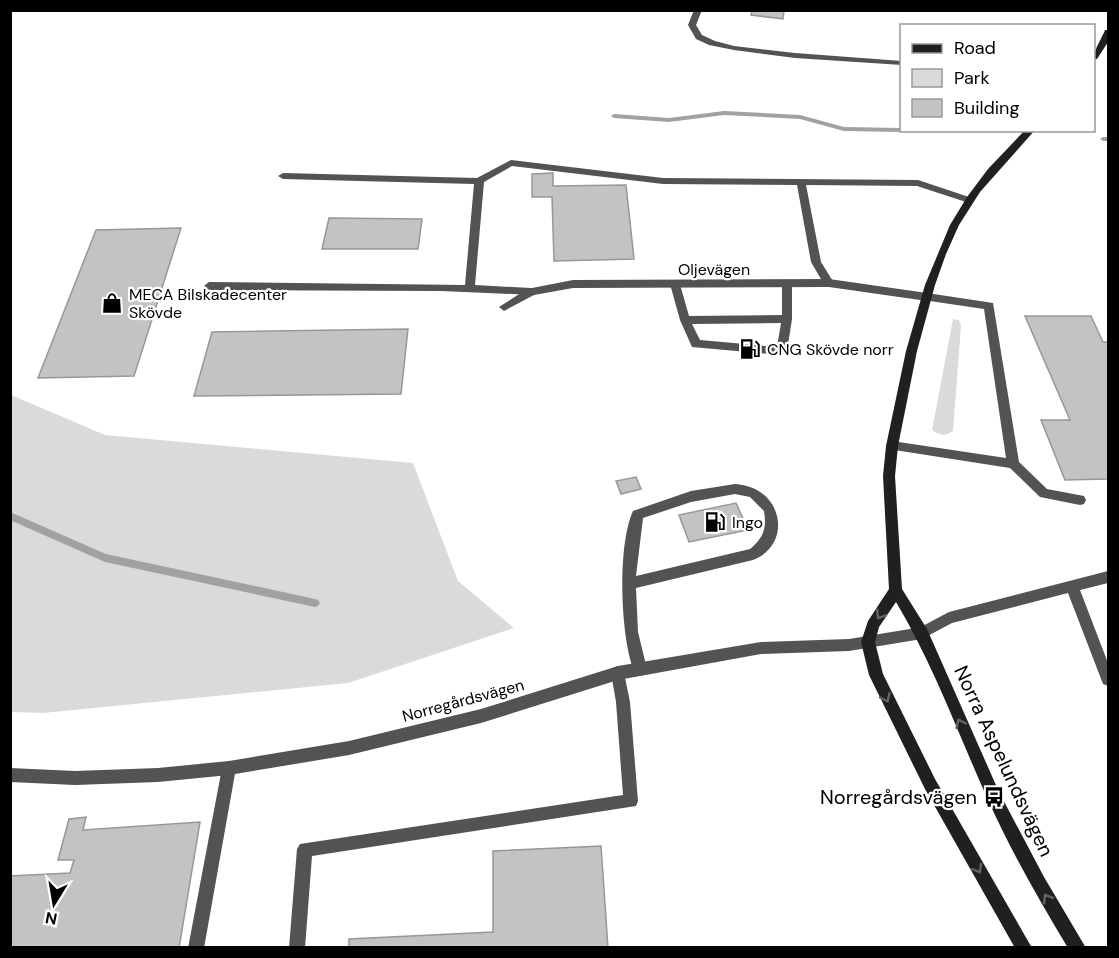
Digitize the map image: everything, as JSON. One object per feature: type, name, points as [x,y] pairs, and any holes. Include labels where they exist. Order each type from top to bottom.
[{"type":"street","points":[[698,10],[692,26],[699,38],[718,44],[753,51],[900,63]]},
{"type":"street","points":[[1095,56],[1106,40],[1108,32]]},
{"type":"street","name":"Norra Aspelundsvägen","points":[[1029,132],[1003,157],[969,200],[936,264],[892,446],[889,476],[896,590],[922,633],[994,797],[1038,883],[1078,948]]},
{"type":"street","points":[[284,176],[479,181],[511,163],[663,181],[918,183],[969,200]]},
{"type":"street","points":[[470,289],[479,181]]},
{"type":"street","points":[[801,182],[816,262],[829,283]]},
{"type":"street","points":[[675,284],[685,320],[696,344],[782,351],[787,319],[787,283]]},
{"type":"street","name":"Oljevägen","points":[[504,307],[531,292],[573,284],[787,283],[829,283],[989,306],[1013,464]]},
{"type":"street","points":[[209,286],[470,289],[531,292]]},
{"type":"street","points":[[685,320],[787,319]]},
{"type":"street","points":[[892,446],[1013,464],[1044,493],[1080,500]]},
{"type":"street","points":[[631,584],[753,555],[767,543],[773,530],[771,512],[760,497],[748,490],[717,491],[653,507],[637,514],[633,532],[631,584],[631,631],[640,669]]},
{"type":"street","name":"Norregårdsvägen","points":[[10,775],[75,778],[158,775],[229,768],[349,748],[470,718],[618,673],[761,648],[849,645],[922,633],[949,618],[1108,577]]},
{"type":"street","points":[[1072,587],[1108,679]]},
{"type":"street","points":[[896,590],[873,625],[868,642],[876,675],[893,713],[954,828],[1024,948]]},
{"type":"street","points":[[297,948],[305,849],[631,801],[623,702],[618,673]]},
{"type":"street","points":[[196,948],[229,768]]},
{"type":"green space","points":[[953,319],[959,320],[961,326],[953,431],[942,435],[932,430]]},
{"type":"green space","points":[[11,395],[105,435],[413,463],[458,581],[514,628],[348,683],[43,713],[11,712]]},
{"type":"building","points":[[752,10],[784,10],[783,19],[751,15]]},
{"type":"building","points":[[553,173],[553,186],[626,185],[634,259],[554,261],[552,197],[532,197],[532,174]]},
{"type":"building","points":[[329,218],[422,219],[418,249],[322,249]]},
{"type":"building","name":"MECA Bilskadecenter Skövde","points":[[181,228],[134,376],[38,378],[96,230]]},
{"type":"building","points":[[1025,316],[1091,316],[1103,342],[1108,342],[1108,479],[1065,480],[1041,420],[1070,420]]},
{"type":"building","points":[[408,329],[401,394],[194,396],[212,332]]},
{"type":"building","points":[[636,477],[641,489],[621,494],[616,481]]},
{"type":"building","points":[[736,503],[748,530],[689,542],[679,515]]},
{"type":"building","points":[[86,817],[83,830],[200,822],[179,948],[10,948],[10,876],[70,873],[74,860],[58,860],[69,819]]},
{"type":"building","points":[[601,846],[608,948],[349,948],[349,939],[493,932],[493,851]]},
{"type":"waterway","points":[[614,116],[669,120],[724,113],[800,117],[844,129],[900,130]]},
{"type":"waterway","points":[[1103,139],[1108,139]]},
{"type":"waterway","points":[[10,516],[105,558],[315,603]]},
{"type":"place","name":"MECA Bilskadecenter Skövde","points":[[112,303]]},
{"type":"place","name":"CNG Skövde norr","points":[[750,349]]},
{"type":"place","name":"Ingo","points":[[715,522]]},
{"type":"place","name":"Norregårdsvägen","points":[[994,797]]}]
